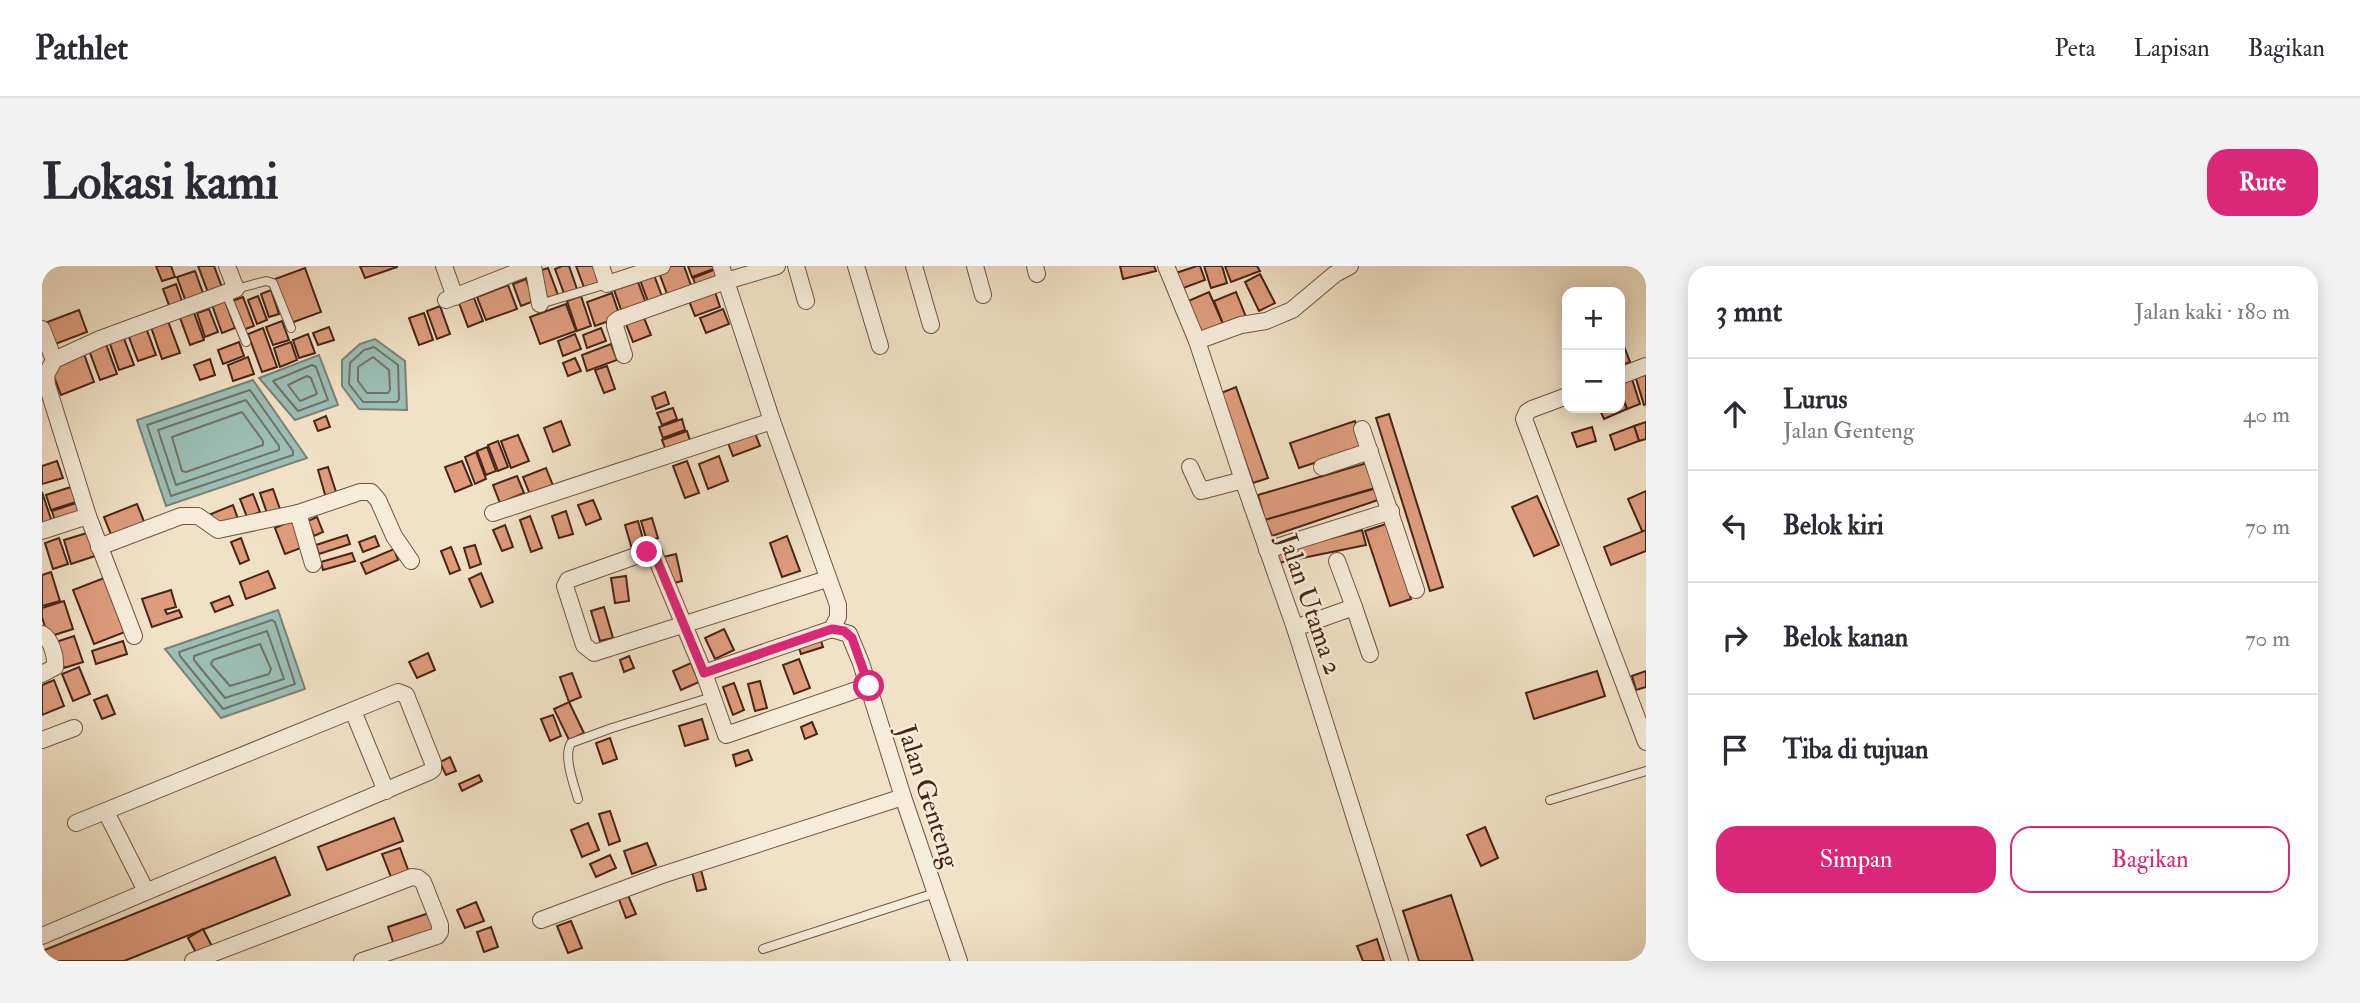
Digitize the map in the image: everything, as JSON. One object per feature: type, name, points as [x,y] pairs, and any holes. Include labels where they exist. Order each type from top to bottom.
[{"type":"street","points":[[134,636],[88,516],[46,379],[48,368],[54,360],[100,339],[231,291],[227,266]]},
{"type":"street","points":[[444,266],[451,299],[533,266],[540,304]]},
{"type":"street","points":[[601,266],[607,284],[662,266]]},
{"type":"street","points":[[624,355],[615,326],[619,319],[724,273],[777,266]]},
{"type":"street","points":[[796,266],[806,301]]},
{"type":"street","points":[[856,266],[880,346]]},
{"type":"street","points":[[914,266],[931,325]]},
{"type":"street","points":[[975,266],[983,295]]},
{"type":"street","points":[[1197,341],[1241,325],[1266,321],[1292,310],[1335,274],[1350,266]]},
{"type":"street","name":"Jalan Utama 2","points":[[1170,267],[1296,628],[1400,961]]},
{"type":"street","points":[[704,673],[832,629],[839,611],[772,421],[724,273]]},
{"type":"street","points":[[42,329],[54,360]]},
{"type":"street","points":[[1625,374],[1646,366]]},
{"type":"street","points":[[1562,398],[1532,409],[1524,419],[1645,735]]},
{"type":"street","points":[[493,513],[772,421]]},
{"type":"street","points":[[1362,429],[1416,590]]},
{"type":"street","points":[[1322,467],[1370,451]]},
{"type":"street","points":[[1190,467],[1201,491],[1243,480]]},
{"type":"street","points":[[99,547],[181,516],[198,516],[218,530],[298,513],[360,492],[371,492],[378,500],[394,536],[411,561]]},
{"type":"street","points":[[1267,550],[1391,511]]},
{"type":"street","points":[[298,513],[313,564]]},
{"type":"street","points":[[42,531],[88,516]]},
{"type":"street","points":[[827,579],[682,624],[594,653],[584,645],[566,583],[568,580],[651,551],[663,572],[682,624],[728,736],[869,686]]},
{"type":"street","points":[[1337,561],[1370,654]]},
{"type":"street","points":[[1296,628],[1354,607]]},
{"type":"street","name":"Jalan Genteng","points":[[832,629],[844,631],[852,638],[959,961]]},
{"type":"street","points":[[42,634],[49,641],[56,660],[55,667],[42,674]]},
{"type":"street","points":[[42,924],[144,887],[386,791],[433,769],[433,763],[406,695],[398,692],[76,823]]},
{"type":"street","points":[[353,711],[386,791]]},
{"type":"street","points":[[42,740],[74,728]]},
{"type":"street","points":[[541,920],[662,875],[903,797]]},
{"type":"street","points":[[106,813],[144,887]]},
{"type":"street","points":[[192,961],[412,877],[418,878],[423,882],[440,925],[440,932],[437,936],[362,961]]},
{"type":"street","points":[[42,936],[144,887]]},
{"type":"lane","points":[[246,342],[231,291],[266,281],[273,283],[291,328]]},
{"type":"lane","points":[[540,304],[607,284]]},
{"type":"lane","points":[[578,799],[569,758],[571,743],[712,697]]},
{"type":"lane","points":[[1550,800],[1646,771]]},
{"type":"lane","points":[[764,949],[935,893]]},
{"type":"water","points":[[375,339],[405,361],[407,410],[359,409],[342,386],[342,360],[360,344]]},
{"type":"water","points":[[319,355],[338,405],[295,420],[259,378]]},
{"type":"water","points":[[253,380],[307,458],[166,506],[137,420]]},
{"type":"water","points":[[278,610],[305,689],[221,718],[165,649]]},
{"type":"building","points":[[156,266],[171,266],[175,277],[162,281]]},
{"type":"building","points":[[198,266],[214,266],[223,290],[209,295]]},
{"type":"building","points":[[360,266],[397,266],[397,267],[365,278]]},
{"type":"building","points":[[569,266],[578,292],[565,296],[555,269]]},
{"type":"building","points":[[576,266],[599,266],[605,282],[585,290]]},
{"type":"building","points":[[670,266],[684,266],[693,291],[669,299],[658,270]]},
{"type":"building","points":[[688,266],[718,266],[719,267],[692,277]]},
{"type":"building","points":[[1120,266],[1154,266],[1156,271],[1123,279]]},
{"type":"building","points":[[1200,266],[1205,280],[1178,290],[1173,274]]},
{"type":"building","points":[[1204,266],[1222,266],[1227,283],[1211,288]]},
{"type":"building","points":[[1225,266],[1257,266],[1260,271],[1231,282]]},
{"type":"building","points":[[305,268],[321,312],[291,323],[275,279]]},
{"type":"building","points":[[548,268],[558,295],[546,299],[536,272]]},
{"type":"building","points":[[716,269],[720,282],[698,291],[693,278]]},
{"type":"building","points":[[195,271],[204,296],[186,302],[177,277]]},
{"type":"building","points":[[1260,274],[1275,303],[1259,311],[1245,282]]},
{"type":"building","points":[[654,275],[663,299],[649,304],[640,280]]},
{"type":"building","points":[[526,279],[534,301],[521,306],[513,284]]},
{"type":"building","points":[[638,282],[647,306],[623,315],[614,290]]},
{"type":"building","points":[[176,284],[183,304],[170,308],[163,289]]},
{"type":"building","points":[[508,285],[517,309],[486,320],[477,297]]},
{"type":"building","points":[[271,290],[279,314],[269,317],[261,294]]},
{"type":"building","points":[[715,292],[720,307],[695,316],[689,301]]},
{"type":"building","points":[[1209,292],[1224,326],[1201,336],[1186,302]]},
{"type":"building","points":[[1236,292],[1246,317],[1224,326],[1214,301]]},
{"type":"building","points":[[612,293],[620,317],[595,326],[587,302]]},
{"type":"building","points":[[258,296],[267,320],[257,324],[248,300]]},
{"type":"building","points":[[581,296],[591,326],[577,331],[567,301]]},
{"type":"building","points":[[243,297],[254,326],[243,330],[232,301]]},
{"type":"building","points":[[474,298],[483,321],[468,327],[459,303]]},
{"type":"building","points":[[225,301],[235,328],[222,333],[212,305]]},
{"type":"building","points":[[566,304],[576,331],[540,344],[530,317]]},
{"type":"building","points":[[440,306],[450,334],[437,339],[427,311]]},
{"type":"building","points":[[209,309],[218,332],[205,337],[197,313]]},
{"type":"building","points":[[723,309],[729,324],[706,333],[700,318]]},
{"type":"building","points":[[79,310],[87,332],[50,346],[42,324]]},
{"type":"building","points":[[193,310],[204,340],[190,345],[179,315]]},
{"type":"building","points":[[424,313],[433,340],[419,345],[409,318]]},
{"type":"building","points":[[644,318],[651,335],[633,342],[626,324]]},
{"type":"building","points":[[168,321],[180,353],[162,359],[151,327]]},
{"type":"building","points":[[282,321],[289,340],[273,345],[266,327]]},
{"type":"building","points":[[145,325],[156,355],[138,361],[127,332]]},
{"type":"building","points":[[329,327],[334,340],[318,345],[313,333]]},
{"type":"building","points":[[263,328],[277,367],[262,372],[248,334]]},
{"type":"building","points":[[601,328],[606,341],[587,348],[583,335]]},
{"type":"building","points":[[308,334],[315,353],[299,358],[293,340]]},
{"type":"building","points":[[575,334],[581,349],[563,356],[558,341]]},
{"type":"building","points":[[123,336],[134,365],[119,370],[109,341]]},
{"type":"building","points":[[239,342],[244,356],[223,364],[218,350]]},
{"type":"building","points":[[291,342],[297,360],[280,367],[274,348]]},
{"type":"building","points":[[106,344],[117,374],[100,380],[89,350]]},
{"type":"building","points":[[611,344],[617,360],[587,371],[582,355]]},
{"type":"building","points":[[1625,349],[1630,362],[1625,364]]},
{"type":"building","points":[[84,354],[94,382],[61,395],[50,366]]},
{"type":"building","points":[[248,357],[254,374],[233,381],[228,365]]},
{"type":"building","points":[[575,358],[581,371],[568,376],[563,363]]},
{"type":"building","points":[[210,359],[215,375],[200,380],[194,365]]},
{"type":"building","points":[[607,366],[615,389],[604,393],[595,370]]},
{"type":"building","points":[[1646,370],[1646,404],[1644,405],[1634,372]]},
{"type":"building","points":[[1631,376],[1640,404],[1627,409],[1625,403],[1625,378]]},
{"type":"building","points":[[1236,387],[1268,478],[1253,483],[1221,393]]},
{"type":"building","points":[[665,392],[669,404],[656,409],[652,397]]},
{"type":"building","points":[[673,408],[677,419],[662,425],[657,413]]},
{"type":"building","points":[[1601,413],[1618,413],[1604,419]]},
{"type":"building","points":[[1389,414],[1443,587],[1430,591],[1376,418]]},
{"type":"building","points":[[326,416],[330,427],[318,431],[314,421]]},
{"type":"building","points":[[682,419],[685,430],[663,438],[659,427]]},
{"type":"building","points":[[561,421],[570,445],[553,452],[544,428]]},
{"type":"building","points":[[1355,421],[1363,447],[1299,468],[1290,443]]},
{"type":"building","points":[[1646,422],[1646,439],[1639,441],[1634,426]]},
{"type":"building","points":[[1634,426],[1639,441],[1615,450],[1610,435]]},
{"type":"building","points":[[1592,427],[1596,441],[1577,447],[1572,433]]},
{"type":"building","points":[[687,431],[691,444],[667,453],[662,440]]},
{"type":"building","points":[[755,433],[760,446],[733,456],[728,443]]},
{"type":"building","points":[[518,435],[529,461],[511,468],[501,441]]},
{"type":"building","points":[[498,441],[508,467],[498,471],[488,445]]},
{"type":"building","points":[[487,447],[496,471],[486,475],[477,451]]},
{"type":"building","points":[[476,452],[486,479],[475,484],[465,457]]},
{"type":"building","points":[[719,456],[728,481],[708,489],[699,464]]},
{"type":"building","points":[[57,461],[63,478],[42,484],[42,466]]},
{"type":"building","points":[[462,461],[472,485],[455,492],[445,467]]},
{"type":"building","points":[[687,461],[699,493],[685,498],[673,466]]},
{"type":"building","points":[[1367,463],[1375,488],[1265,520],[1258,495]]},
{"type":"building","points":[[328,467],[337,495],[326,498],[318,470]]},
{"type":"building","points":[[546,468],[554,488],[531,497],[523,477]]},
{"type":"building","points":[[517,476],[524,493],[500,503],[493,485]]},
{"type":"building","points":[[74,486],[79,501],[51,510],[46,495]]},
{"type":"building","points":[[1377,488],[1378,500],[1272,536],[1265,520]]},
{"type":"building","points":[[273,489],[281,512],[268,516],[260,493]]},
{"type":"building","points":[[1646,491],[1646,531],[1643,533],[1628,499]]},
{"type":"building","points":[[42,492],[52,522],[42,525]]},
{"type":"building","points":[[253,494],[260,512],[247,517],[240,499]]},
{"type":"building","points":[[1537,496],[1559,545],[1534,556],[1512,507]]},
{"type":"building","points":[[593,500],[601,519],[586,525],[578,505]]},
{"type":"building","points":[[79,502],[83,515],[56,524],[52,511]]},
{"type":"building","points":[[137,504],[145,524],[112,537],[104,517]]},
{"type":"building","points":[[233,505],[238,519],[216,527],[211,514]]},
{"type":"building","points":[[566,511],[573,534],[559,538],[552,516]]},
{"type":"building","points":[[530,516],[542,548],[531,552],[520,520]]},
{"type":"building","points":[[317,517],[323,532],[314,536],[308,521]]},
{"type":"building","points":[[652,518],[658,538],[647,541],[641,521]]},
{"type":"building","points":[[295,519],[306,546],[285,554],[275,528]]},
{"type":"building","points":[[638,521],[645,546],[632,549],[625,525]]},
{"type":"building","points":[[1386,524],[1411,599],[1390,606],[1365,531]]},
{"type":"building","points":[[505,525],[513,547],[502,551],[493,530]]},
{"type":"building","points":[[1362,530],[1366,545],[1278,563],[1275,553]]},
{"type":"building","points":[[1646,530],[1646,551],[1611,565],[1604,547]]},
{"type":"building","points":[[87,533],[95,556],[71,564],[64,540]]},
{"type":"building","points":[[347,535],[350,544],[319,554],[316,545]]},
{"type":"building","points":[[375,536],[379,546],[363,552],[359,542]]},
{"type":"building","points":[[787,536],[800,571],[782,577],[770,543]]},
{"type":"building","points":[[59,538],[68,564],[53,569],[45,543]]},
{"type":"building","points":[[241,538],[249,560],[240,564],[231,542]]},
{"type":"building","points":[[475,545],[481,564],[470,568],[464,548]]},
{"type":"building","points":[[451,547],[460,570],[450,574],[441,551]]},
{"type":"building","points":[[394,549],[398,560],[366,574],[361,563]]},
{"type":"building","points":[[352,553],[355,561],[323,570],[321,562]]},
{"type":"building","points":[[676,554],[682,581],[670,584],[663,557]]},
{"type":"building","points":[[268,571],[275,588],[246,599],[240,582]]},
{"type":"building","points":[[51,572],[60,601],[42,606],[42,575]]},
{"type":"building","points":[[481,573],[493,602],[481,607],[469,579]]},
{"type":"building","points":[[626,576],[629,601],[615,603],[611,578]]},
{"type":"building","points":[[104,578],[125,632],[94,644],[73,590]]},
{"type":"building","points":[[171,590],[176,607],[165,610],[167,614],[179,610],[182,617],[152,627],[142,599]]},
{"type":"building","points":[[229,596],[233,605],[215,612],[211,603]]},
{"type":"building","points":[[64,601],[73,629],[48,637],[42,608]]},
{"type":"building","points":[[604,607],[613,638],[600,641],[591,611]]},
{"type":"building","points":[[724,629],[734,650],[715,659],[705,638]]},
{"type":"building","points":[[74,636],[83,662],[64,668],[56,642]]},
{"type":"building","points":[[820,638],[823,647],[801,654],[798,645]]},
{"type":"building","points":[[123,641],[127,654],[96,664],[92,651]]},
{"type":"building","points":[[428,653],[435,670],[417,678],[409,662]]},
{"type":"building","points":[[629,656],[634,668],[624,672],[620,660]]},
{"type":"building","points":[[799,659],[810,688],[794,694],[783,665]]},
{"type":"building","points":[[691,663],[699,682],[681,690],[673,671]]},
{"type":"building","points":[[79,667],[90,694],[73,701],[62,674]]},
{"type":"building","points":[[1597,671],[1605,696],[1534,719],[1526,693]]},
{"type":"building","points":[[1646,671],[1646,687],[1636,690],[1632,676]]},
{"type":"building","points":[[572,673],[581,697],[569,702],[560,677]]},
{"type":"building","points":[[54,680],[64,706],[42,715],[42,685]]},
{"type":"building","points":[[760,681],[767,708],[755,711],[748,684]]},
{"type":"building","points":[[734,683],[744,710],[733,715],[723,687]]},
{"type":"building","points":[[107,695],[115,714],[102,719],[94,700]]},
{"type":"building","points":[[569,702],[584,733],[569,740],[554,709]]},
{"type":"building","points":[[553,715],[561,736],[550,741],[541,719]]},
{"type":"building","points":[[702,719],[708,739],[685,746],[679,726]]},
{"type":"building","points":[[812,722],[817,734],[805,739],[801,727]]},
{"type":"building","points":[[610,738],[617,759],[603,764],[596,743]]},
{"type":"building","points":[[748,750],[752,760],[736,766],[733,755]]},
{"type":"building","points":[[450,757],[456,771],[446,775],[440,762]]},
{"type":"building","points":[[479,775],[482,781],[462,791],[459,784]]},
{"type":"building","points":[[610,811],[620,841],[609,845],[599,814]]},
{"type":"building","points":[[394,818],[403,841],[327,870],[318,847]]},
{"type":"building","points":[[588,823],[599,850],[582,857],[571,830]]},
{"type":"building","points":[[1485,827],[1498,858],[1481,866],[1467,835]]},
{"type":"building","points":[[647,843],[656,865],[632,874],[624,851]]},
{"type":"building","points":[[400,848],[410,875],[393,882],[382,854]]},
{"type":"building","points":[[610,855],[616,868],[596,877],[590,864]]},
{"type":"building","points":[[275,857],[290,895],[124,961],[42,961],[42,951]]},
{"type":"building","points":[[700,866],[706,889],[697,891],[691,868]]},
{"type":"building","points":[[627,893],[636,914],[626,918],[618,897]]},
{"type":"building","points":[[1451,895],[1473,961],[1419,961],[1403,911]]},
{"type":"building","points":[[476,902],[484,921],[465,928],[457,910]]},
{"type":"building","points":[[429,913],[437,934],[395,948],[388,927]]},
{"type":"building","points":[[571,921],[582,948],[568,953],[557,926]]},
{"type":"building","points":[[491,927],[498,947],[484,952],[477,932]]},
{"type":"building","points":[[203,929],[214,950],[199,958],[188,938]]},
{"type":"building","points":[[1377,939],[1384,961],[1363,961],[1357,946]]},
{"type":"route","points":[[647,552],[654,553],[663,572],[704,673],[832,629],[844,631],[852,638],[869,686]]}]
